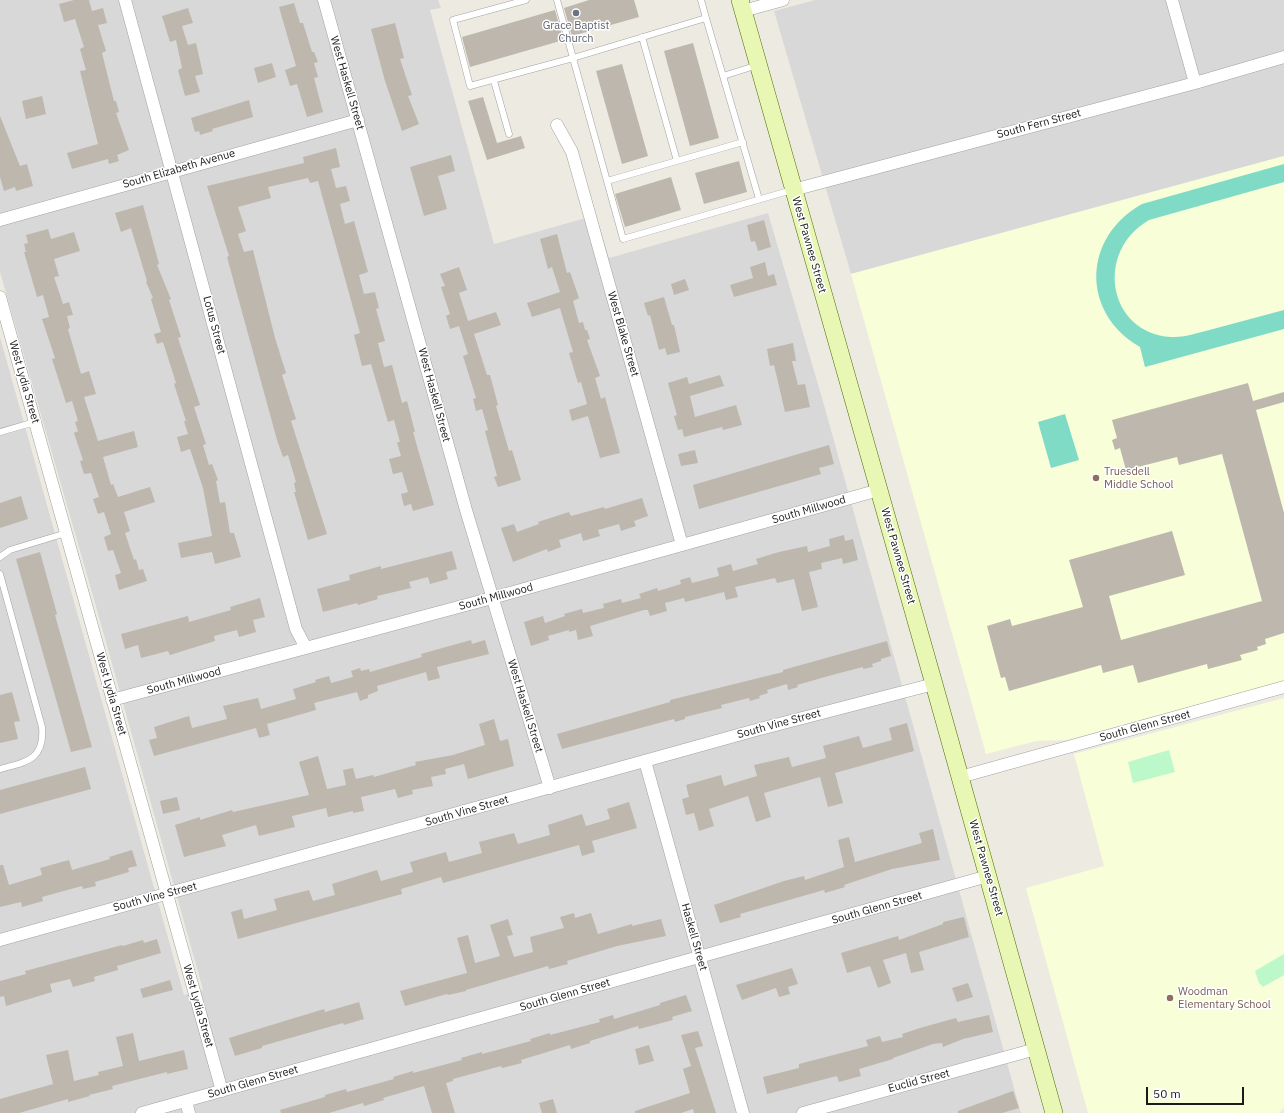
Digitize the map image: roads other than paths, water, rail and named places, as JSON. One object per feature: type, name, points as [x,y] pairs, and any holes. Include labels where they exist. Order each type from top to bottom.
[{"type":"main road","name":"West Pawnee Street","points":[[742,5],[1054,1113]]},
{"type":"street","name":"Lotus Street","points":[[125,0],[296,629],[306,648]]},
{"type":"street","name":"West Haskell Street","points":[[324,0],[466,510],[550,788]]},
{"type":"street","points":[[742,5],[783,0]]},
{"type":"street","points":[[1172,0],[1194,83]]},
{"type":"street","name":"South Fern Street","points":[[793,190],[1194,83],[1284,57]]},
{"type":"street","name":"South Elizabeth Avenue","points":[[0,220],[358,120]]},
{"type":"street","name":"West Blake Street","points":[[557,125],[572,152],[682,545]]},
{"type":"street","name":"West Lydia Street","points":[[0,297],[222,1091]]},
{"type":"street","name":"South Millwood","points":[[112,700],[492,598],[879,490]]},
{"type":"street","name":"South Vine Street","points":[[0,940],[645,761],[934,684]]},
{"type":"street","name":"South Glenn Street","points":[[960,777],[1284,687]]},
{"type":"street","name":"Haskell Street","points":[[645,761],[743,1113]]},
{"type":"street","name":"South Glenn Street","points":[[142,1113],[988,876]]},
{"type":"street","name":"Euclid Street","points":[[803,1113],[1036,1049]]},
{"type":"street","points":[[186,1101],[189,1113]]},
{"type":"lane","points":[[526,0],[453,20],[470,86],[494,81],[706,18]]},
{"type":"lane","points":[[557,0],[623,239],[793,190]]},
{"type":"lane","points":[[701,0],[759,199]]},
{"type":"lane","points":[[642,38],[677,161]]},
{"type":"lane","points":[[723,76],[758,65]]},
{"type":"lane","points":[[494,81],[508,134]]},
{"type":"lane","points":[[607,181],[743,142]]},
{"type":"lane","points":[[0,432],[35,422]]},
{"type":"lane","points":[[0,557],[10,550],[66,533]]},
{"type":"lane","points":[[0,574],[42,727],[43,742],[39,751],[27,762],[0,769]]},
{"type":"place","name":"Grace Baptist Church","points":[[576,13]]},
{"type":"place","name":"Truesdell Middle School","points":[[1096,478]]},
{"type":"place","name":"Woodman Elementary School","points":[[1170,998]]}]
